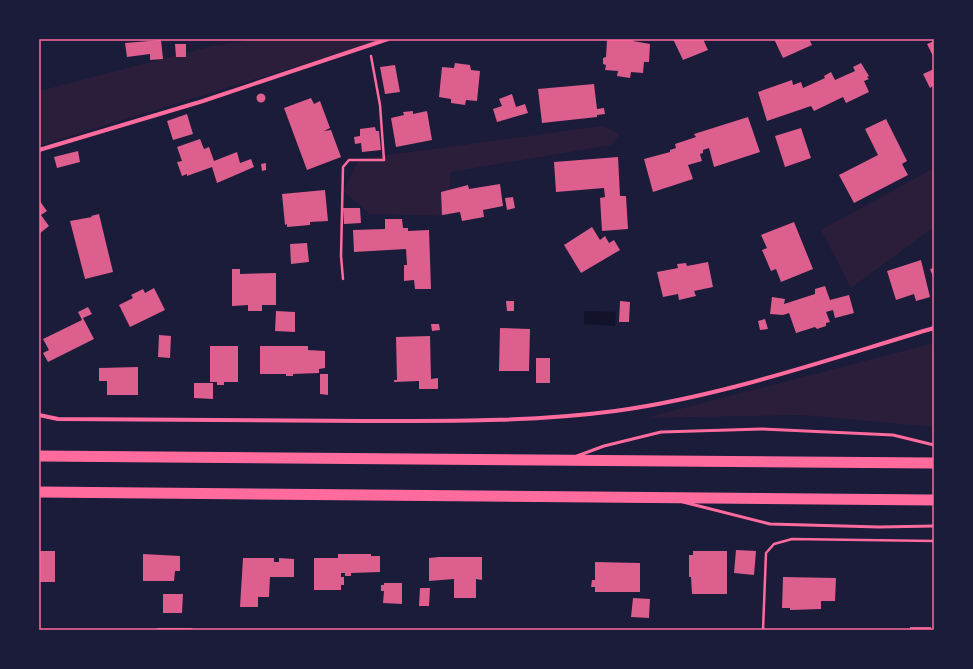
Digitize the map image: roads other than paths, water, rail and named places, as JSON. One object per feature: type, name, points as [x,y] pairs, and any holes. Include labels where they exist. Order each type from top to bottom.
[{"type":"highway","points":[[39,456],[934,463]]},
{"type":"highway","points":[[39,492],[934,500]]},
{"type":"street","points":[[39,150],[203,101],[388,39]]},
{"type":"street","points":[[39,415],[58,419],[445,421],[548,419],[617,411],[682,400],[762,380],[934,328]]},
{"type":"street","points":[[158,630],[191,630]]},
{"type":"lane","points":[[565,460],[604,446],[661,432],[762,429],[851,432],[893,435],[934,445]]},
{"type":"lane","points":[[664,497],[770,524],[879,527],[934,526]]}]
